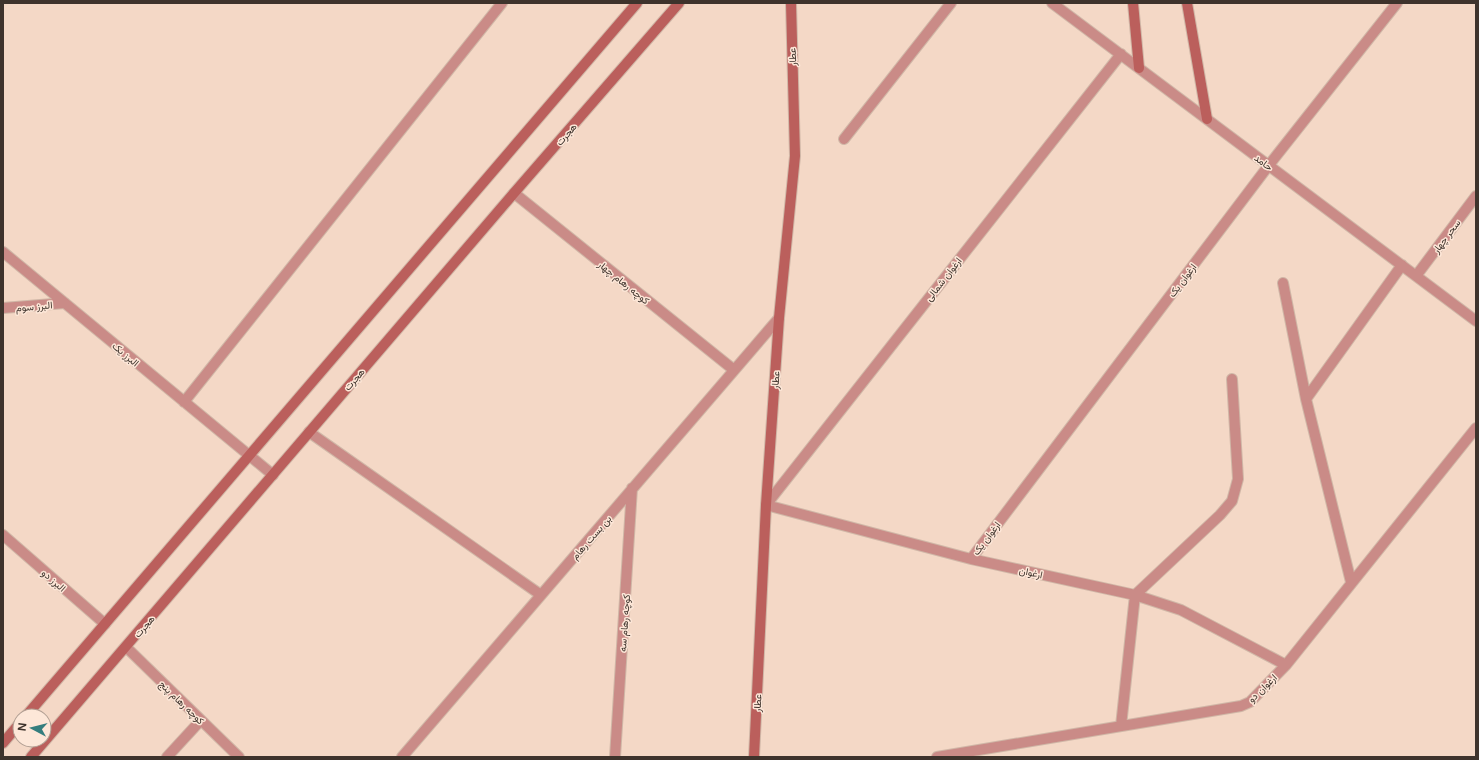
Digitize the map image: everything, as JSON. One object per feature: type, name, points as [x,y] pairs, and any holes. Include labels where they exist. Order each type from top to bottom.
[{"type":"street","points":[[184,402],[502,3]]},
{"type":"street","points":[[33,708],[637,3]]},
{"type":"street","name":"هجرت","points":[[31,757],[514,193],[679,3]]},
{"type":"street","name":"عطار","points":[[754,757],[766,505],[779,318],[795,156],[791,3]]},
{"type":"street","points":[[844,139],[951,3]]},
{"type":"street","name":"حامد","points":[[1052,3],[1476,321]]},
{"type":"street","points":[[1133,3],[1139,68]]},
{"type":"street","points":[[1187,3],[1207,119]]},
{"type":"street","name":"ارغوان یک","points":[[970,559],[1269,165],[1397,3]]},
{"type":"street","name":"ارغوان شمالی","points":[[766,505],[1120,54]]},
{"type":"street","name":"کوچه رهام چهار","points":[[514,193],[734,370]]},
{"type":"street","name":"سحر چهار","points":[[1416,276],[1476,196]]},
{"type":"street","name":"البرز یک","points":[[3,252],[250,455],[272,475]]},
{"type":"street","points":[[1306,399],[1402,265]]},
{"type":"street","points":[[1282,283],[1306,399],[1351,582]]},
{"type":"street","name":"البرز سوم","points":[[3,308],[65,303]]},
{"type":"street","name":"بن بست رهام","points":[[402,757],[779,318]]},
{"type":"street","points":[[1121,726],[1135,595],[1220,515],[1232,500],[1238,479],[1232,379]]},
{"type":"street","name":"ارغوان دو","points":[[937,757],[1241,706],[1250,702],[1286,665],[1351,582],[1476,428]]},
{"type":"street","points":[[309,432],[541,595]]},
{"type":"street","name":"کوچه رهام سه","points":[[615,757],[632,488]]},
{"type":"street","name":"ارغوان","points":[[766,505],[970,559],[1135,595],[1181,610],[1286,665]]},
{"type":"street","name":"البرز دو","points":[[3,535],[105,624]]},
{"type":"street","name":"کوچه رهام پنج","points":[[126,646],[239,757]]},
{"type":"street","points":[[167,757],[201,720]]},
{"type":"street","points":[[3,743],[12,732]]}]
